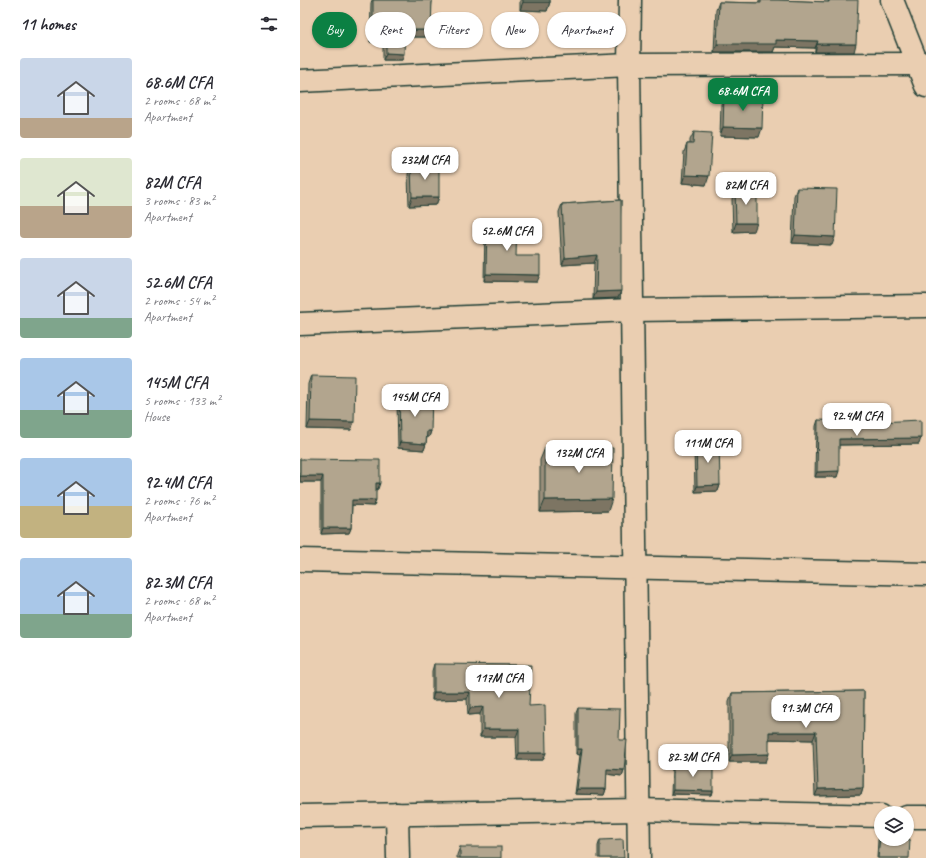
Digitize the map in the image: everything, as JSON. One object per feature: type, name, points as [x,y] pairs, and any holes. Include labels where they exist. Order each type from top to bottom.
[{"type":"street","points":[[630,0],[629,66],[639,858]]},
{"type":"street","points":[[892,0],[921,64],[926,86]]},
{"type":"street","points":[[300,81],[629,66],[921,64]]},
{"type":"street","points":[[300,324],[632,310],[926,306]]},
{"type":"street","points":[[300,560],[926,574]]},
{"type":"street","points":[[300,816],[638,810],[874,816]]},
{"type":"street","points":[[397,814],[398,858]]},
{"type":"street","points":[[914,817],[926,817]]},
{"type":"building","points":[[373,0],[432,0],[432,12],[424,12],[424,30],[416,30],[416,12],[373,12]]},
{"type":"building","points":[[523,0],[550,0],[550,2],[523,2]]},
{"type":"building","points":[[761,0],[829,2],[829,0],[858,0],[856,44],[817,44],[818,41],[776,40],[776,44],[717,44],[719,2],[761,3]]},
{"type":"building","points":[[386,48],[404,48],[404,54],[386,53]]},
{"type":"building","points":[[724,95],[763,96],[762,128],[723,127]]},
{"type":"building","points":[[694,132],[712,133],[709,176],[685,175],[687,144],[693,144]]},
{"type":"building","points":[[439,165],[439,197],[412,197],[411,166]]},
{"type":"building","points":[[797,188],[837,189],[835,237],[795,235]]},
{"type":"building","points":[[735,190],[757,190],[757,223],[736,223]]},
{"type":"building","points":[[621,200],[621,291],[596,292],[597,255],[565,258],[562,204]]},
{"type":"building","points":[[487,221],[517,221],[516,256],[540,256],[540,275],[486,274]]},
{"type":"building","points":[[311,375],[355,376],[354,422],[310,421]]},
{"type":"building","points":[[432,395],[431,431],[427,431],[426,444],[400,442],[399,396]]},
{"type":"building","points":[[818,420],[878,422],[921,420],[921,438],[839,439],[839,471],[817,472]]},
{"type":"building","points":[[719,441],[720,485],[697,486],[696,442]]},
{"type":"building","points":[[545,448],[613,448],[612,499],[545,500]]},
{"type":"building","points":[[300,459],[380,460],[380,483],[376,483],[376,500],[352,500],[351,528],[323,528],[323,476],[300,476]]},
{"type":"building","points":[[434,664],[531,665],[529,706],[545,705],[546,753],[519,753],[519,729],[483,729],[483,707],[470,708],[470,692],[434,692]]},
{"type":"building","points":[[864,691],[863,788],[818,789],[816,732],[769,732],[769,754],[732,755],[732,693]]},
{"type":"building","points":[[578,708],[620,709],[619,740],[627,740],[624,770],[607,769],[606,789],[577,789],[582,749],[578,749]]},
{"type":"building","points":[[673,764],[713,765],[713,791],[673,790]]},
{"type":"building","points":[[623,839],[624,858],[600,858],[600,840]]},
{"type":"building","points":[[879,846],[910,846],[909,858],[878,858]]},
{"type":"building","points":[[460,847],[501,847],[501,858],[460,858]]}]
